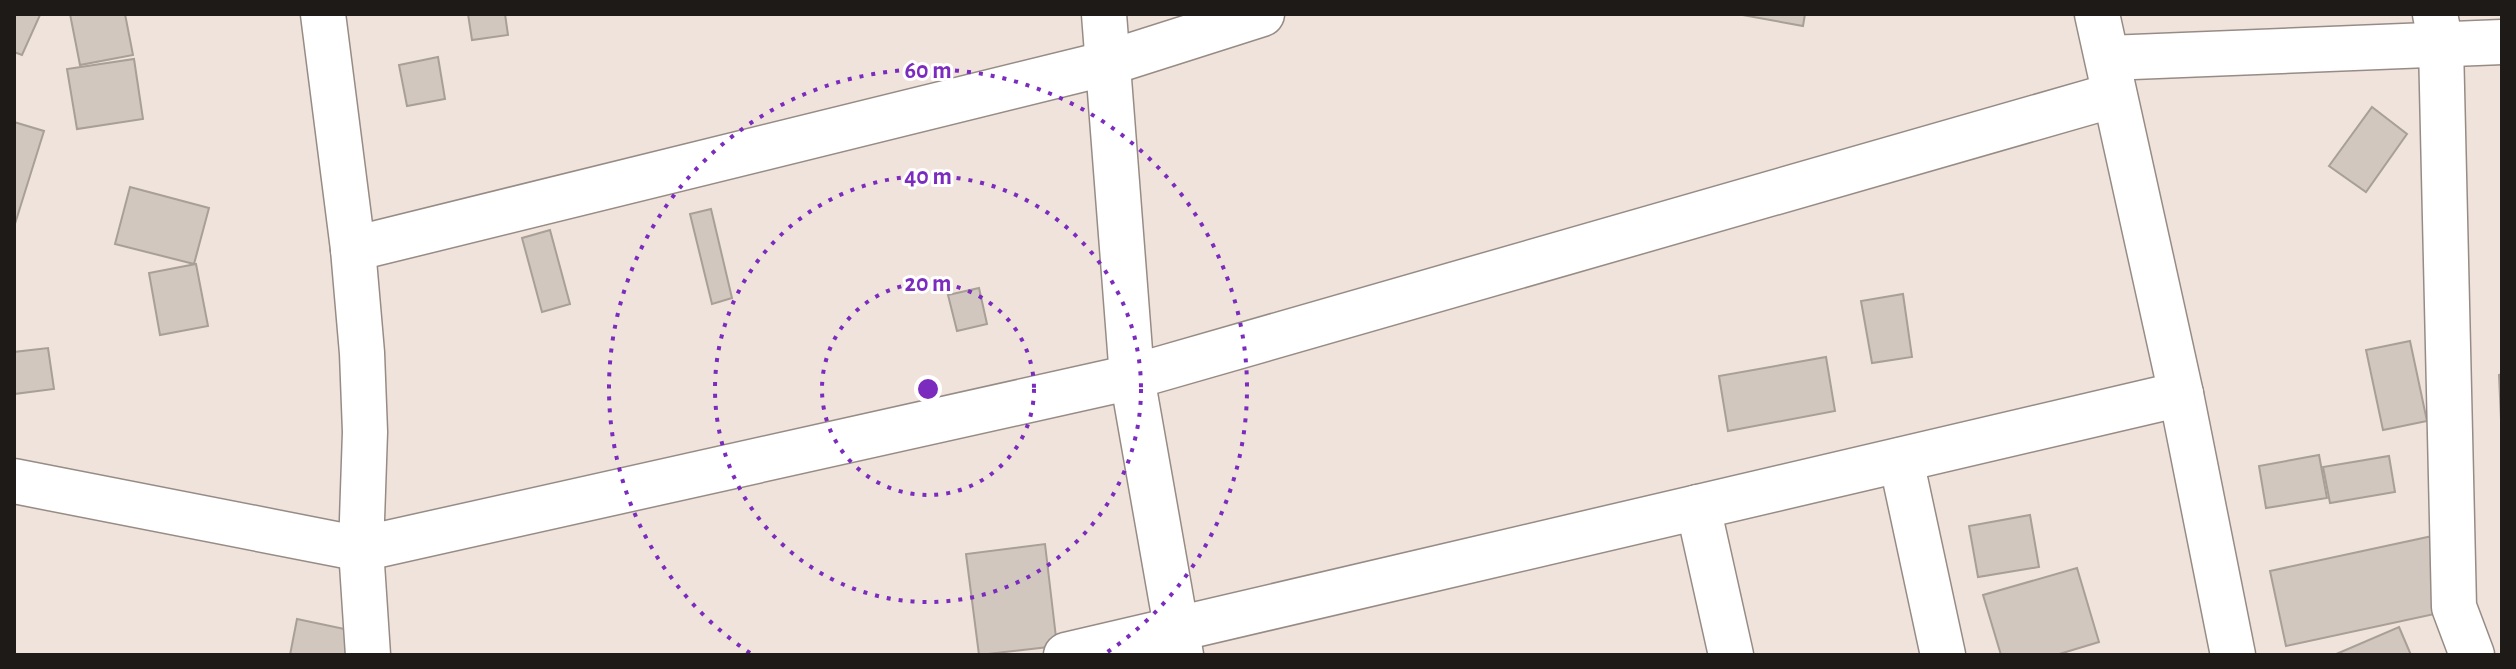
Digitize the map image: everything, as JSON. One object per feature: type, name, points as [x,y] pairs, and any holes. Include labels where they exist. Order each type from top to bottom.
[{"type":"street","points":[[323,14],[353,249],[362,353],[365,432],[361,549],[368,655]]},
{"type":"street","points":[[1104,14],[1132,377],[1178,642]]},
{"type":"street","points":[[353,249],[1108,63],[1262,14]]},
{"type":"street","points":[[2097,14],[2181,394],[2233,655]]},
{"type":"street","points":[[14,481],[361,549],[1132,377],[2111,77],[2459,32],[2454,607],[2472,655]]},
{"type":"street","points":[[1066,655],[1178,642],[1698,507],[2181,394]]},
{"type":"street","points":[[1901,460],[1943,655]]},
{"type":"street","points":[[1698,507],[1731,655]]},
{"type":"building","points":[[16,14],[40,15],[22,55],[14,52]]},
{"type":"building","points":[[70,14],[125,14],[133,55],[80,65]]},
{"type":"building","points":[[468,14],[505,14],[508,35],[472,40]]},
{"type":"building","points":[[1737,14],[1805,14],[1803,26]]},
{"type":"building","points":[[438,57],[445,99],[407,106],[399,65]]},
{"type":"building","points":[[134,59],[143,119],[77,129],[67,69]]},
{"type":"building","points":[[2372,107],[2407,134],[2366,192],[2329,166]]},
{"type":"building","points":[[14,122],[44,131],[14,227]]},
{"type":"building","points":[[130,187],[209,208],[194,264],[115,244]]},
{"type":"building","points":[[711,209],[732,298],[712,304],[690,214]]},
{"type":"building","points":[[550,230],[570,304],[542,312],[522,238]]},
{"type":"building","points":[[196,264],[208,326],[160,335],[149,273]]},
{"type":"building","points":[[979,288],[987,324],[957,331],[948,295]]},
{"type":"building","points":[[1903,294],[1912,357],[1872,363],[1861,301]]},
{"type":"building","points":[[2410,341],[2427,421],[2383,430],[2366,350]]},
{"type":"building","points":[[48,348],[54,389],[14,394],[14,352]]},
{"type":"building","points":[[1826,357],[1835,411],[1728,431],[1719,376]]},
{"type":"building","points":[[2502,374],[2502,442],[2499,375]]},
{"type":"building","points":[[2319,455],[2327,498],[2266,508],[2259,466]]},
{"type":"building","points":[[2389,456],[2395,492],[2330,503],[2323,467]]},
{"type":"building","points":[[2030,515],[2039,567],[1978,577],[1969,526]]},
{"type":"building","points":[[2437,535],[2453,610],[2286,646],[2270,571]]},
{"type":"building","points":[[1045,544],[1057,646],[979,655],[966,554]]},
{"type":"building","points":[[2077,568],[2099,642],[2056,655],[2001,655],[1983,595]]},
{"type":"building","points":[[297,619],[354,631],[349,655],[290,655]]},
{"type":"building","points":[[2399,627],[2411,655],[2334,655]]}]
